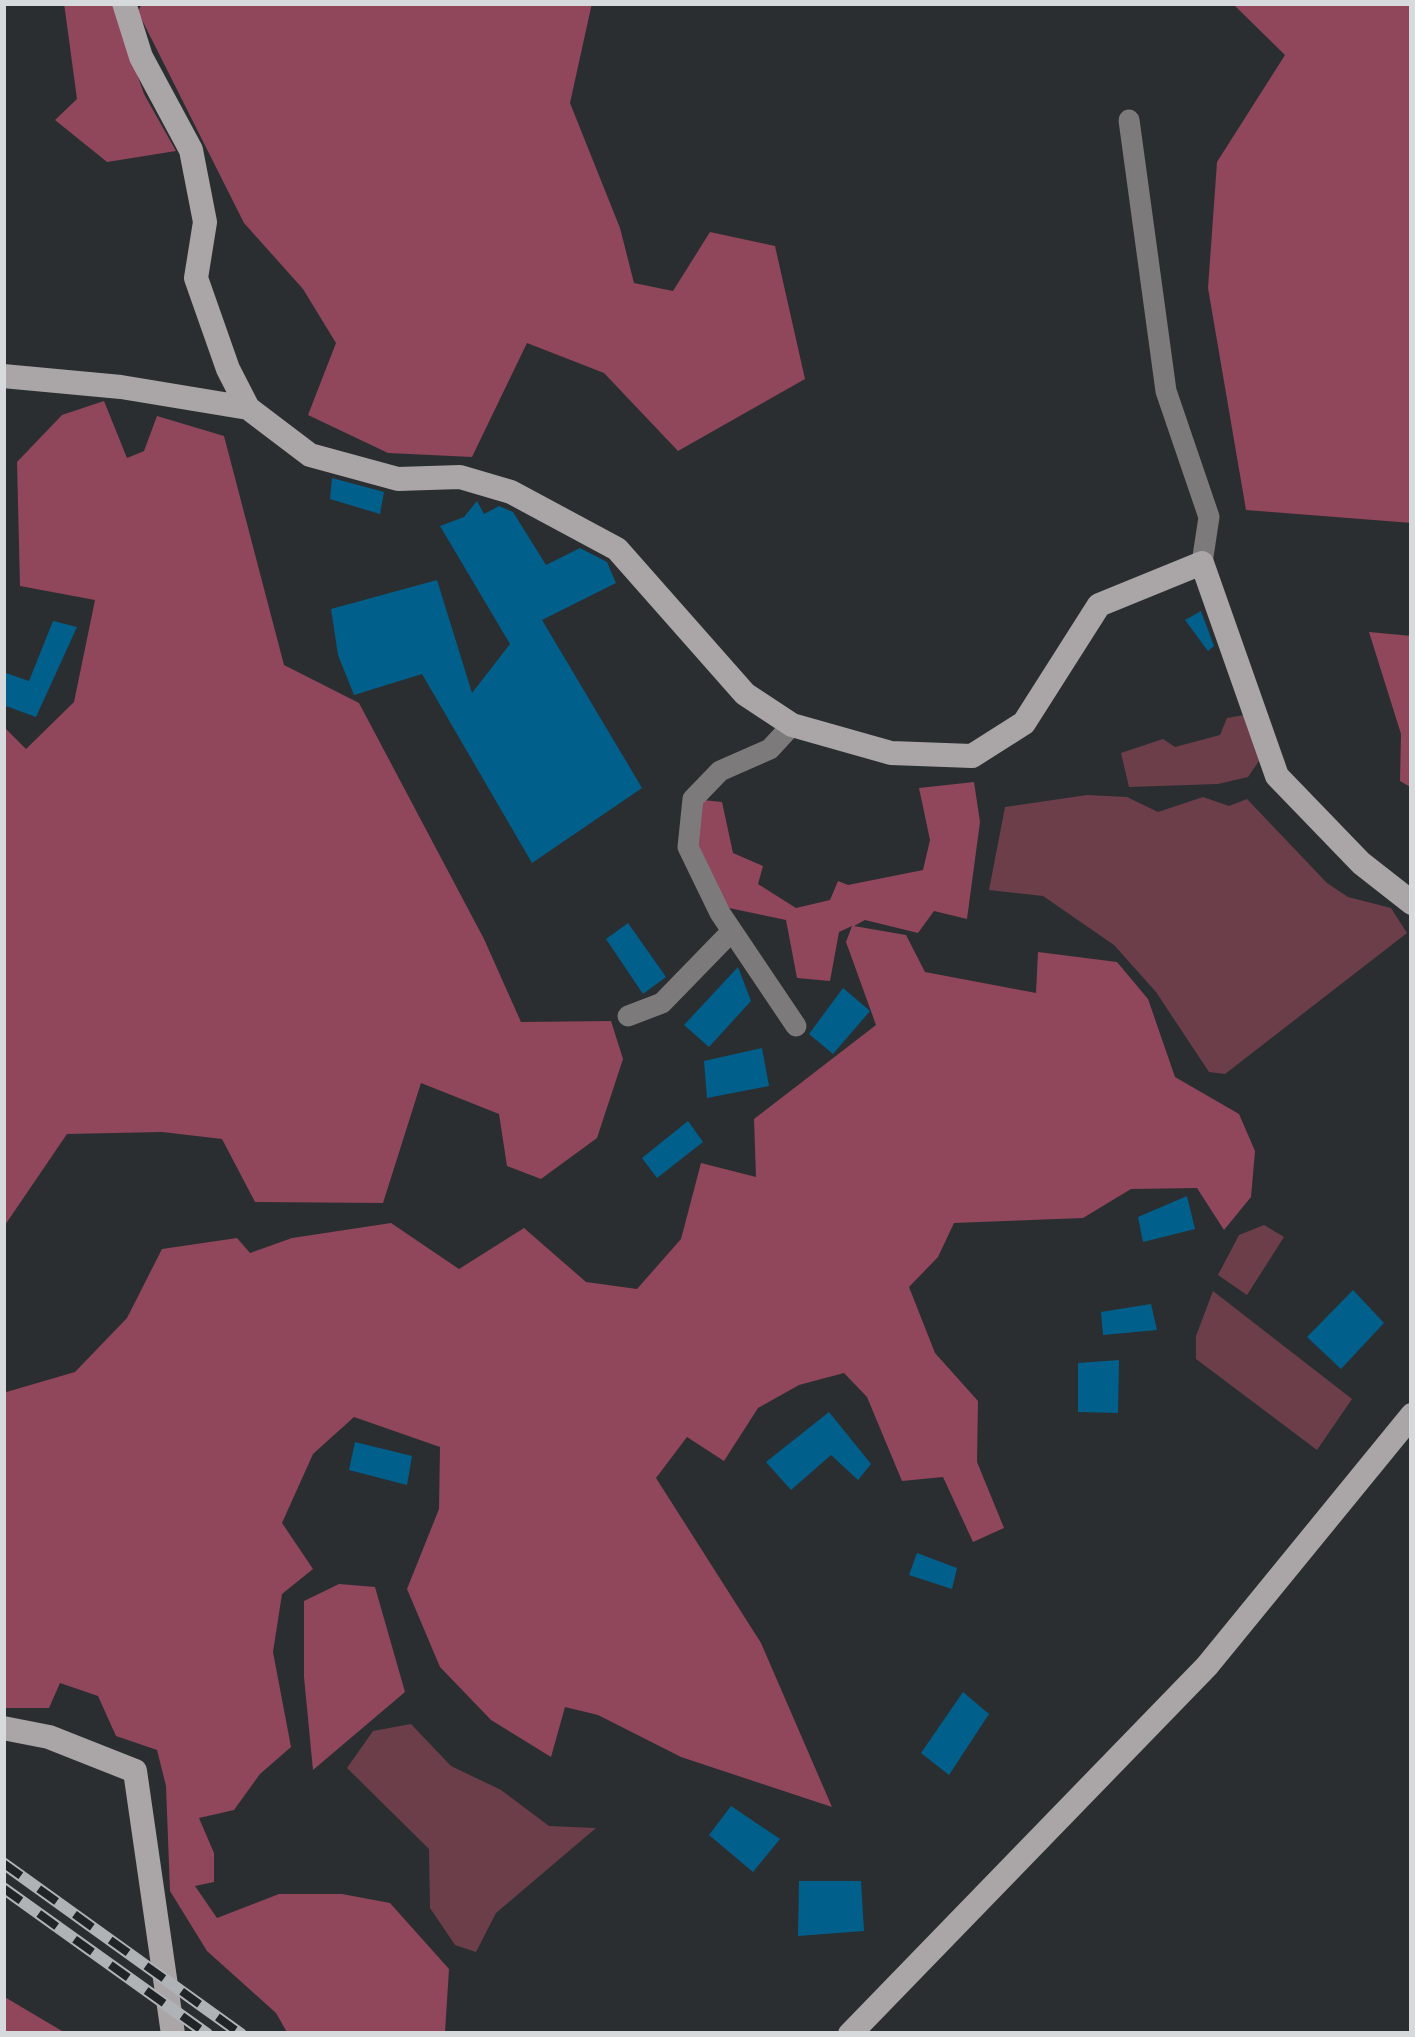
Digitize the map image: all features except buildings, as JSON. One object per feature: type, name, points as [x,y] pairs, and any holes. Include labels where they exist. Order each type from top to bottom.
[{"type":"street","points":[[124,3],[142,57],[191,150],[205,222],[196,278],[248,409]]},
{"type":"street","points":[[1130,120],[1166,391],[1209,517],[1202,563],[1277,776],[1361,863],[1412,903]]},
{"type":"street","points":[[3,376],[121,387],[248,409],[310,455],[398,479],[460,477],[511,492],[617,548],[745,694],[792,725],[891,753],[972,756],[1024,723],[1099,604],[1202,563]]},
{"type":"street","points":[[792,725],[770,749],[720,771],[693,799],[688,847],[732,931],[796,1026]]},
{"type":"street","points":[[628,1016],[662,1003],[732,931]]},
{"type":"street","points":[[850,2034],[1207,1666],[1412,1415]]},
{"type":"street","points":[[3,1728],[49,1737],[135,1771],[173,2034]]},
{"type":"shaded area","points":[[64,3],[112,3],[144,94],[176,151],[107,162],[55,120],[77,99]]},
{"type":"shaded area","points":[[142,3],[592,3],[570,103],[620,228],[634,283],[673,291],[710,232],[775,246],[805,379],[678,451],[604,373],[527,343],[472,457],[388,453],[308,415],[336,343],[303,289],[244,223],[138,12]]},
{"type":"shaded area","points":[[1232,3],[1412,3],[1412,523],[1246,510],[1208,288],[1217,162],[1285,55]]},
{"type":"shaded area","points":[[104,401],[127,458],[144,451],[157,416],[224,436],[284,665],[359,703],[484,939],[521,1022],[611,1021],[623,1059],[597,1138],[541,1179],[507,1166],[499,1114],[421,1083],[383,1203],[255,1202],[222,1139],[162,1132],[67,1134],[3,1228],[3,726],[26,749],[74,702],[95,600],[20,586],[17,462],[62,415]]},
{"type":"shaded area","points":[[1369,632],[1412,636],[1412,788],[1400,781],[1401,734]]},
{"type":"shaded area","points":[[1250,714],[1259,761],[1248,777],[1218,784],[1129,787],[1121,753],[1163,739],[1175,747],[1220,735],[1227,718]]},
{"type":"shaded area","points":[[974,782],[980,822],[967,919],[934,911],[918,933],[865,920],[854,926],[906,935],[925,972],[1036,993],[1038,952],[1117,962],[1148,999],[1175,1077],[1239,1114],[1255,1151],[1251,1197],[1224,1230],[1197,1188],[1131,1189],[1083,1218],[954,1223],[938,1257],[909,1287],[935,1353],[978,1401],[977,1462],[1004,1528],[973,1542],[943,1477],[902,1481],[867,1397],[844,1373],[799,1385],[758,1408],[724,1461],[687,1437],[656,1478],[761,1643],[832,1807],[681,1757],[598,1715],[565,1707],[551,1757],[491,1720],[440,1667],[407,1589],[439,1509],[440,1447],[354,1417],[313,1454],[282,1523],[313,1569],[282,1594],[273,1652],[291,1747],[260,1774],[234,1810],[199,1818],[214,1853],[214,1882],[195,1886],[217,1918],[279,1894],[342,1894],[390,1903],[449,1969],[445,2032],[288,2034],[276,2013],[207,1951],[170,1891],[166,1786],[157,1750],[116,1736],[98,1696],[60,1683],[49,1708],[3,1708],[3,1393],[75,1372],[127,1318],[162,1249],[237,1238],[250,1253],[292,1238],[391,1223],[459,1269],[524,1228],[586,1282],[637,1289],[681,1239],[701,1163],[756,1177],[754,1119],[876,1025],[846,942],[852,926],[839,932],[830,981],[797,978],[786,920],[729,908],[688,847],[693,799],[722,802],[733,853],[763,866],[758,884],[796,908],[830,900],[838,881],[848,885],[923,870],[930,840],[919,788]]},
{"type":"shaded area","points":[[1087,795],[1127,797],[1158,812],[1203,797],[1229,806],[1247,799],[1327,883],[1348,897],[1391,908],[1407,933],[1225,1074],[1209,1072],[1156,992],[1114,945],[1043,896],[989,890],[1005,807]]},
{"type":"shaded area","points":[[1264,1225],[1284,1237],[1247,1295],[1218,1275],[1239,1235]]},
{"type":"shaded area","points":[[1213,1291],[1352,1399],[1317,1450],[1196,1359],[1196,1336]]},
{"type":"shaded area","points":[[339,1584],[375,1587],[405,1692],[313,1770],[304,1677],[304,1601]]},
{"type":"shaded area","points":[[411,1724],[451,1766],[501,1790],[549,1826],[596,1828],[496,1913],[476,1952],[455,1945],[430,1908],[429,1849],[347,1768],[373,1731]]},
{"type":"shaded area","points":[[3,1996],[67,2034],[3,2034]]},
{"type":"railway","points":[[3,1863],[241,2034]]},
{"type":"railway","points":[[3,1888],[207,2034]]}]
